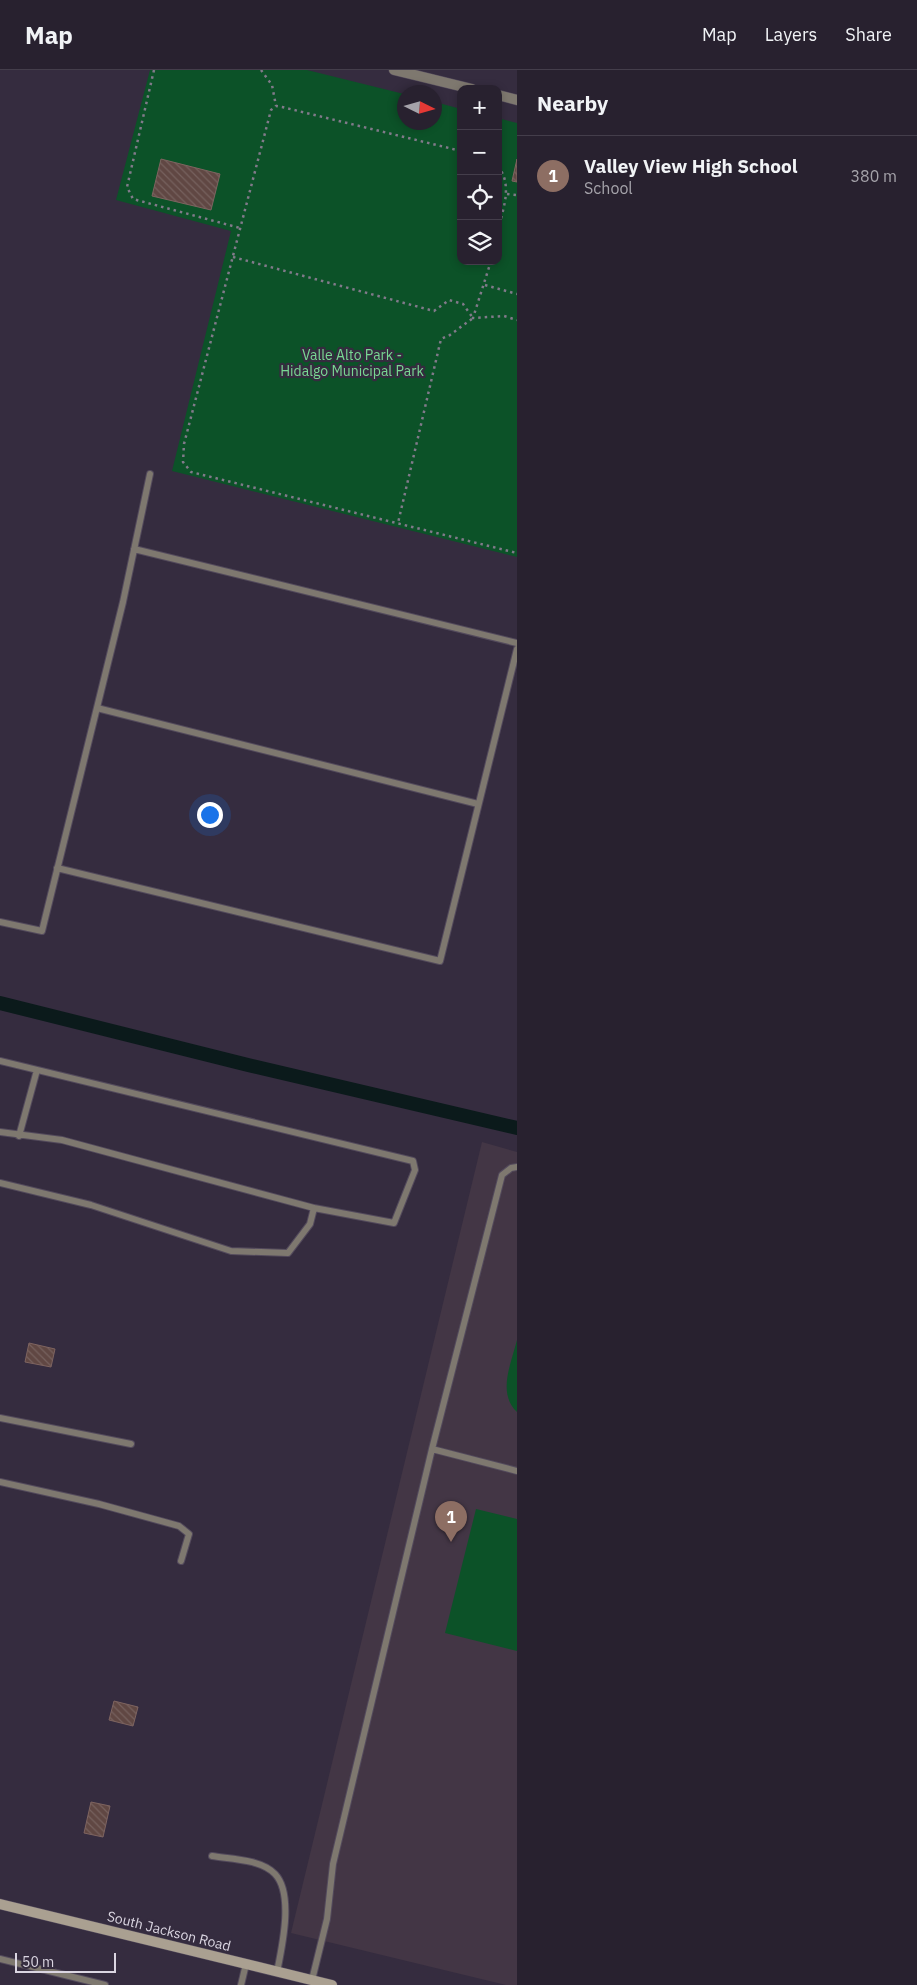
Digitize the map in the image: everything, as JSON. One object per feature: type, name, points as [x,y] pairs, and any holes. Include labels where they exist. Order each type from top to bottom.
[{"type":"main road","name":"South Jackson Road","points":[[0,1904],[332,1985]]},
{"type":"street","points":[[394,70],[457,85]]},
{"type":"street","points":[[502,96],[517,100]]},
{"type":"lane","points":[[0,922],[42,931],[97,708],[150,474]]},
{"type":"lane","points":[[134,549],[517,644]]},
{"type":"lane","points":[[58,868],[440,961],[517,649]]},
{"type":"lane","points":[[97,708],[478,804]]},
{"type":"lane","points":[[0,1063],[37,1070],[413,1161],[416,1170],[394,1223],[314,1208],[62,1140],[19,1136],[0,1132]]},
{"type":"lane","points":[[19,1136],[37,1070]]},
{"type":"lane","points":[[312,1980],[326,1919],[333,1864],[432,1449],[502,1176],[511,1168],[517,1167]]},
{"type":"lane","points":[[0,1183],[91,1205],[231,1251],[288,1253],[310,1224],[314,1208]]},
{"type":"lane","points":[[0,1418],[131,1444]]},
{"type":"lane","points":[[432,1449],[517,1471]]},
{"type":"lane","points":[[0,1482],[124,1510],[179,1526],[189,1534],[181,1561]]},
{"type":"lane","points":[[212,1856],[264,1867],[274,1873],[281,1883],[286,1932],[277,1972]]},
{"type":"lane","points":[[0,1959],[104,1985]]},
{"type":"lane","points":[[241,1985],[246,1964]]},
{"type":"path","points":[[154,70],[127,187],[133,199],[240,228]]},
{"type":"path","points":[[261,70],[272,85],[276,106]]},
{"type":"path","points":[[276,106],[271,110],[240,228],[184,444],[183,462],[191,472],[517,553]]},
{"type":"path","points":[[276,106],[457,150]]},
{"type":"path","points":[[500,220],[507,194],[502,174]]},
{"type":"path","points":[[507,194],[517,195]]},
{"type":"path","points":[[233,257],[434,311],[449,300],[463,304],[473,318]]},
{"type":"path","points":[[473,318],[490,265]]},
{"type":"path","points":[[485,285],[517,294]]},
{"type":"path","points":[[398,524],[441,339],[450,335],[473,318],[504,316],[517,320]]},
{"type":"shaded area","points":[[482,1142],[517,1152],[517,1985],[506,1985],[291,1933]]},
{"type":"green space","name":"Valle Alto Park - Hidalgo Municipal Park","points":[[150,70],[307,70],[397,92],[397,130],[442,130],[442,104],[457,108],[457,265],[502,265],[502,119],[517,123],[517,557],[172,471],[231,231],[116,200]]},
{"type":"green space","points":[[517,1340],[517,1412],[508,1396],[507,1378]]},
{"type":"green space","points":[[476,1509],[517,1519],[517,1651],[445,1633]]},
{"type":"building","points":[[161,159],[220,174],[211,210],[152,196]]},
{"type":"building","points":[[517,159],[517,182],[512,181]]},
{"type":"building","points":[[29,1343],[55,1349],[51,1367],[25,1362]]},
{"type":"building","points":[[114,1701],[138,1707],[133,1726],[109,1720]]},
{"type":"building","points":[[91,1802],[110,1806],[103,1837],[84,1833]]},
{"type":"waterway","points":[[0,1003],[248,1065],[517,1128]]},
{"type":"place","name":"Valley View High School","points":[[451,1542]]}]
